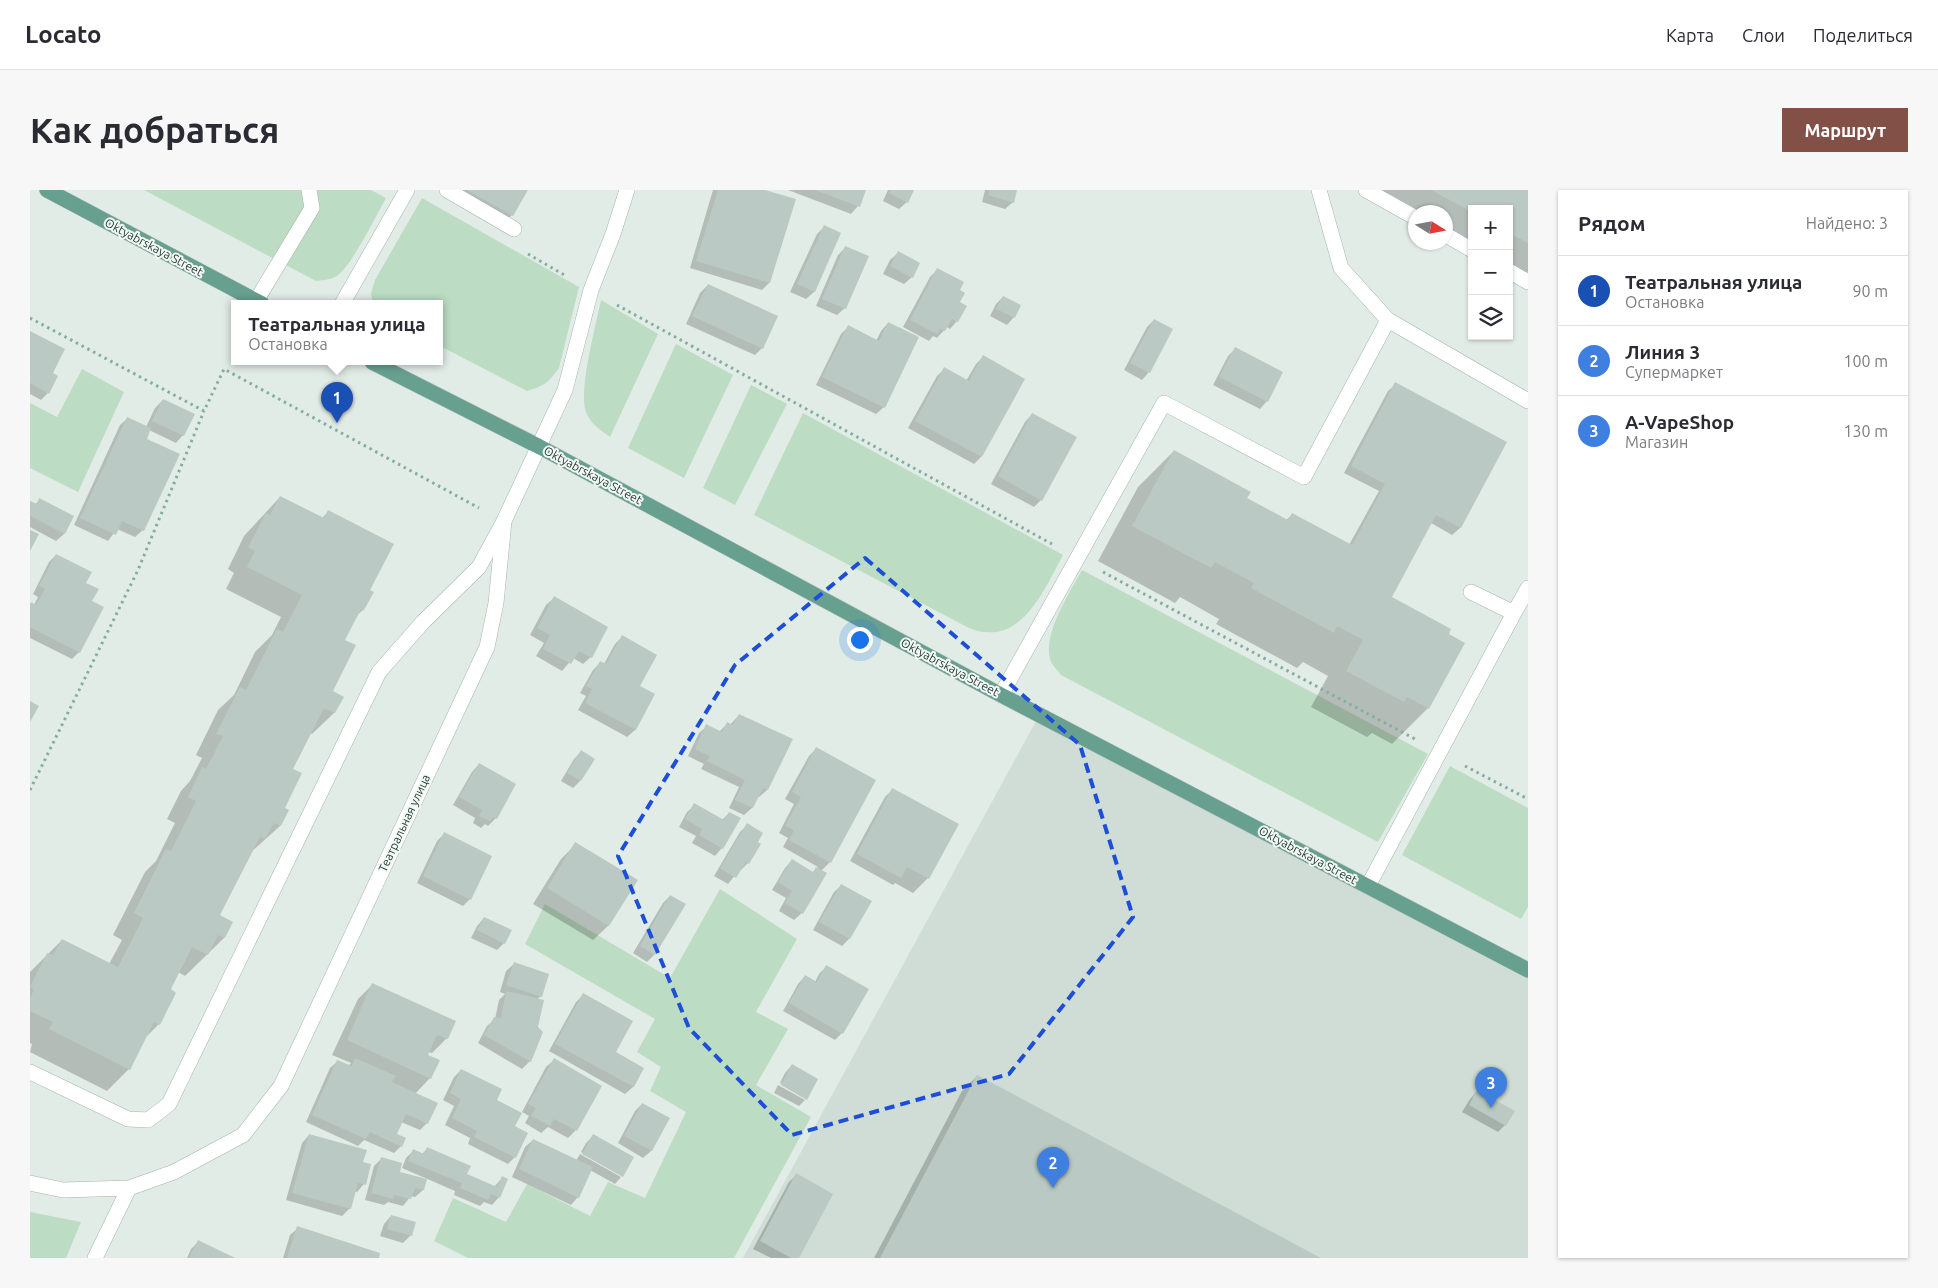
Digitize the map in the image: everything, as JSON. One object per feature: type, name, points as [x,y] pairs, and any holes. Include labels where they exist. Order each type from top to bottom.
[{"type":"main road","name":"Oktyabrskaya Street","points":[[47,190],[253,300]]},
{"type":"main road","name":"Oktyabrskaya Street","points":[[378,365],[540,447],[1001,694],[1528,970]]},
{"type":"street","points":[[261,300],[312,208],[309,190]]},
{"type":"street","points":[[447,190],[514,229]]},
{"type":"street","name":"Театральная улица","points":[[30,1183],[63,1190],[129,1188],[174,1172],[243,1135],[282,1086],[487,647],[496,603],[504,521],[565,390],[591,290],[628,190]]},
{"type":"street","points":[[1319,190],[1341,268],[1388,320],[1528,401]]},
{"type":"street","points":[[1366,190],[1408,214]]},
{"type":"street","points":[[344,300],[401,194]]},
{"type":"street","points":[[1453,239],[1468,248]]},
{"type":"street","points":[[1513,273],[1528,282]]},
{"type":"street","points":[[1001,694],[1164,404],[1304,477],[1388,320]]},
{"type":"street","points":[[30,1072],[128,1119],[148,1120],[169,1104],[379,672],[423,622],[479,567],[504,521]]},
{"type":"street","points":[[1368,886],[1528,588]]},
{"type":"street","points":[[1471,592],[1514,613]]},
{"type":"street","points":[[95,1258],[129,1188]]},
{"type":"path","points":[[523,252],[1076,558],[1528,799]]},
{"type":"path","points":[[30,318],[204,411]]},
{"type":"path","points":[[30,790],[138,570],[204,411],[224,369],[504,521]]},
{"type":"highlighted area","points":[[865,558],[1080,745],[1133,917],[1009,1074],[792,1135],[689,1028],[618,856],[735,665]]},
{"type":"shaded area","points":[[1042,710],[1528,967],[1528,1258],[743,1258]]},
{"type":"green space","points":[[144,190],[371,190],[386,198],[364,240],[344,270],[333,278],[316,281]]},
{"type":"green space","points":[[422,198],[579,287],[559,368],[545,383],[527,391],[443,348],[443,300],[372,300],[371,293],[375,280]]},
{"type":"green space","points":[[601,300],[658,334],[610,437],[590,420],[584,402],[586,374]]},
{"type":"green space","points":[[676,344],[733,375],[684,478],[628,448]]},
{"type":"green space","points":[[82,369],[124,392],[78,492],[30,468],[30,403],[57,417]]},
{"type":"green space","points":[[751,385],[787,404],[735,505],[703,488]]},
{"type":"green space","points":[[803,413],[1063,555],[1033,606],[1012,626],[999,631],[977,631],[754,515]]},
{"type":"green space","points":[[1082,570],[1428,754],[1378,842],[1061,675],[1051,662],[1050,640],[1058,614]]},
{"type":"green space","points":[[1450,766],[1528,808],[1528,907],[1521,919],[1402,855]]},
{"type":"green space","points":[[720,889],[797,939],[756,1012],[788,1029],[756,1085],[811,1117],[734,1258],[468,1258],[434,1241],[453,1198],[506,1222],[527,1184],[590,1216],[608,1182],[645,1198],[686,1112],[650,1091],[661,1067],[637,1052],[655,1019],[525,944],[545,904],[670,978]]},
{"type":"green space","points":[[30,1212],[81,1222],[66,1258],[30,1258]]},
{"type":"building","points":[[467,190],[528,190],[513,216]]},
{"type":"building","points":[[718,190],[765,190],[796,199],[770,283],[696,261]]},
{"type":"building","points":[[815,190],[866,190],[860,207]]},
{"type":"building","points":[[891,190],[914,190],[908,203],[889,193]]},
{"type":"building","points":[[990,190],[1017,190],[1014,203],[988,195]]},
{"type":"building","points":[[1431,190],[1528,190],[1528,243],[1513,235],[1513,205],[1468,205],[1468,210]]},
{"type":"building","points":[[824,225],[841,233],[815,292],[797,284]]},
{"type":"building","points":[[845,246],[869,256],[846,309],[822,299]]},
{"type":"building","points":[[898,251],[920,263],[913,278],[890,266]]},
{"type":"building","points":[[937,268],[964,282],[960,290],[965,293],[960,302],[967,306],[958,322],[952,319],[945,331],[940,329],[937,334],[910,320]]},
{"type":"building","points":[[708,284],[778,316],[763,349],[692,316]]},
{"type":"building","points":[[1003,296],[1021,305],[1015,318],[996,309]]},
{"type":"building","points":[[1154,319],[1173,329],[1150,373],[1130,363]]},
{"type":"building","points":[[888,322],[919,337],[885,408],[822,377],[848,325],[879,341]]},
{"type":"building","points":[[30,331],[65,349],[53,373],[58,376],[49,394],[30,383]]},
{"type":"building","points":[[1235,347],[1283,372],[1268,402],[1219,377]]},
{"type":"building","points":[[983,355],[1025,379],[982,457],[915,421],[944,367],[969,381]]},
{"type":"building","points":[[1395,382],[1507,442],[1461,528],[1436,515],[1392,597],[1451,629],[1449,634],[1465,643],[1429,709],[1407,697],[1404,702],[1346,671],[1363,640],[1337,626],[1334,633],[1251,588],[1254,583],[1215,562],[1211,568],[1132,526],[1174,450],[1251,492],[1247,498],[1288,520],[1292,513],[1352,545],[1385,484],[1351,466]]},
{"type":"building","points":[[163,399],[195,414],[184,436],[152,421]]},
{"type":"building","points":[[1032,413],[1077,437],[1042,501],[998,476]]},
{"type":"building","points":[[127,417],[151,428],[147,439],[180,454],[144,531],[122,521],[116,535],[80,518]]},
{"type":"building","points":[[280,496],[324,518],[328,510],[394,544],[370,590],[374,592],[364,610],[361,609],[345,640],[356,645],[333,691],[344,697],[335,713],[324,708],[293,769],[302,773],[285,808],[289,810],[281,826],[274,823],[265,839],[260,837],[220,915],[233,922],[225,938],[218,935],[208,955],[192,947],[171,989],[176,993],[160,1025],[154,1022],[130,1070],[49,1029],[53,1022],[30,1011],[30,998],[34,990],[30,987],[47,953],[53,955],[62,939],[118,967],[143,918],[134,913],[166,849],[171,851],[196,801],[188,797],[202,767],[206,769],[223,736],[216,734],[240,687],[246,690],[277,629],[283,632],[302,595],[247,567],[255,551],[248,547],[266,513],[270,515]]},
{"type":"building","points":[[39,498],[74,516],[65,534],[30,516],[30,501],[37,504]]},
{"type":"building","points":[[30,530],[39,534],[30,551]]},
{"type":"building","points":[[56,554],[92,572],[86,583],[99,589],[92,601],[104,607],[80,653],[30,627],[30,604],[31,602],[36,605],[45,589],[39,586]]},
{"type":"building","points":[[554,596],[608,627],[592,658],[579,651],[571,664],[543,649],[550,635],[537,628]]},
{"type":"building","points":[[622,635],[657,655],[640,686],[655,694],[636,730],[585,703],[592,689],[586,686],[600,661],[606,664]]},
{"type":"building","points":[[30,701],[39,706],[30,722]]},
{"type":"building","points":[[739,714],[793,739],[768,790],[763,788],[753,808],[735,800],[745,780],[707,761],[710,756],[695,749],[706,724],[722,732],[727,722],[733,725]]},
{"type":"building","points":[[816,747],[876,780],[831,863],[789,840],[794,830],[785,826],[801,797],[792,792]]},
{"type":"building","points":[[581,750],[595,759],[581,781],[567,773]]},
{"type":"building","points":[[479,763],[516,784],[497,819],[493,817],[490,821],[479,816],[482,810],[459,797]]},
{"type":"building","points":[[892,788],[959,824],[929,879],[907,867],[901,878],[857,854]]},
{"type":"building","points":[[694,803],[724,820],[729,812],[741,818],[723,849],[699,835],[702,829],[685,819]]},
{"type":"building","points":[[747,823],[763,833],[758,842],[761,844],[749,864],[746,862],[736,878],[720,868]]},
{"type":"building","points":[[444,832],[492,856],[471,900],[423,876]]},
{"type":"building","points":[[575,842],[638,880],[609,926],[547,888]]},
{"type":"building","points":[[792,859],[813,872],[816,867],[827,873],[803,914],[785,903],[792,891],[778,882]]},
{"type":"building","points":[[841,884],[872,901],[850,939],[819,922]]},
{"type":"building","points":[[670,895],[686,904],[655,955],[640,946]]},
{"type":"building","points":[[484,917],[512,930],[505,944],[477,930]]},
{"type":"building","points":[[514,962],[549,974],[542,997],[506,985]]},
{"type":"building","points":[[826,965],[869,989],[843,1034],[789,1003],[805,975],[817,982]]},
{"type":"building","points":[[372,983],[456,1021],[448,1039],[437,1035],[428,1055],[440,1060],[431,1079],[347,1040]]},
{"type":"building","points":[[506,991],[544,1000],[538,1027],[543,1032],[531,1062],[484,1035],[494,1017],[501,1018]]},
{"type":"building","points":[[583,993],[633,1021],[616,1052],[644,1068],[634,1087],[555,1044]]},
{"type":"building","points":[[355,1058],[396,1076],[392,1082],[438,1103],[428,1124],[406,1114],[397,1134],[406,1138],[402,1147],[370,1132],[366,1139],[312,1115],[337,1060],[352,1066]]},
{"type":"building","points":[[554,1058],[602,1086],[577,1131],[554,1119],[550,1126],[531,1116],[536,1108],[528,1104]]},
{"type":"building","points":[[792,1064],[818,1079],[807,1100],[781,1085]]},
{"type":"building","points":[[461,1069],[502,1089],[497,1100],[522,1113],[515,1126],[528,1133],[516,1158],[474,1137],[477,1131],[452,1118],[461,1099],[450,1093]]},
{"type":"building","points":[[977,1075],[1058,1118],[1321,1258],[880,1258]]},
{"type":"building","points":[[1477,1090],[1515,1111],[1506,1126],[1469,1105]]},
{"type":"building","points":[[642,1103],[670,1118],[652,1151],[624,1136]]},
{"type":"building","points":[[309,1134],[367,1150],[363,1162],[371,1164],[366,1185],[358,1183],[351,1209],[292,1193]]},
{"type":"building","points":[[593,1134],[634,1157],[623,1177],[582,1154]]},
{"type":"building","points":[[533,1139],[593,1167],[579,1198],[519,1169]]},
{"type":"building","points":[[427,1147],[471,1166],[467,1174],[497,1187],[502,1176],[508,1179],[500,1198],[491,1194],[488,1200],[460,1188],[462,1183],[408,1161],[413,1149],[424,1154]]},
{"type":"building","points":[[381,1157],[402,1163],[400,1172],[427,1179],[424,1190],[415,1188],[411,1199],[394,1195],[393,1199],[371,1193]]},
{"type":"building","points":[[796,1173],[833,1194],[799,1258],[791,1258],[760,1241]]},
{"type":"building","points":[[391,1215],[416,1222],[412,1236],[387,1229]]},
{"type":"building","points":[[297,1226],[380,1253],[379,1258],[287,1258]]},
{"type":"building","points":[[198,1240],[235,1258],[189,1258]]},
{"type":"place","name":"Театральная улица","points":[[337,423]]},
{"type":"place","name":"A-VapeShop","points":[[1491,1108]]},
{"type":"place","name":"Линия 3","points":[[1053,1188]]}]
